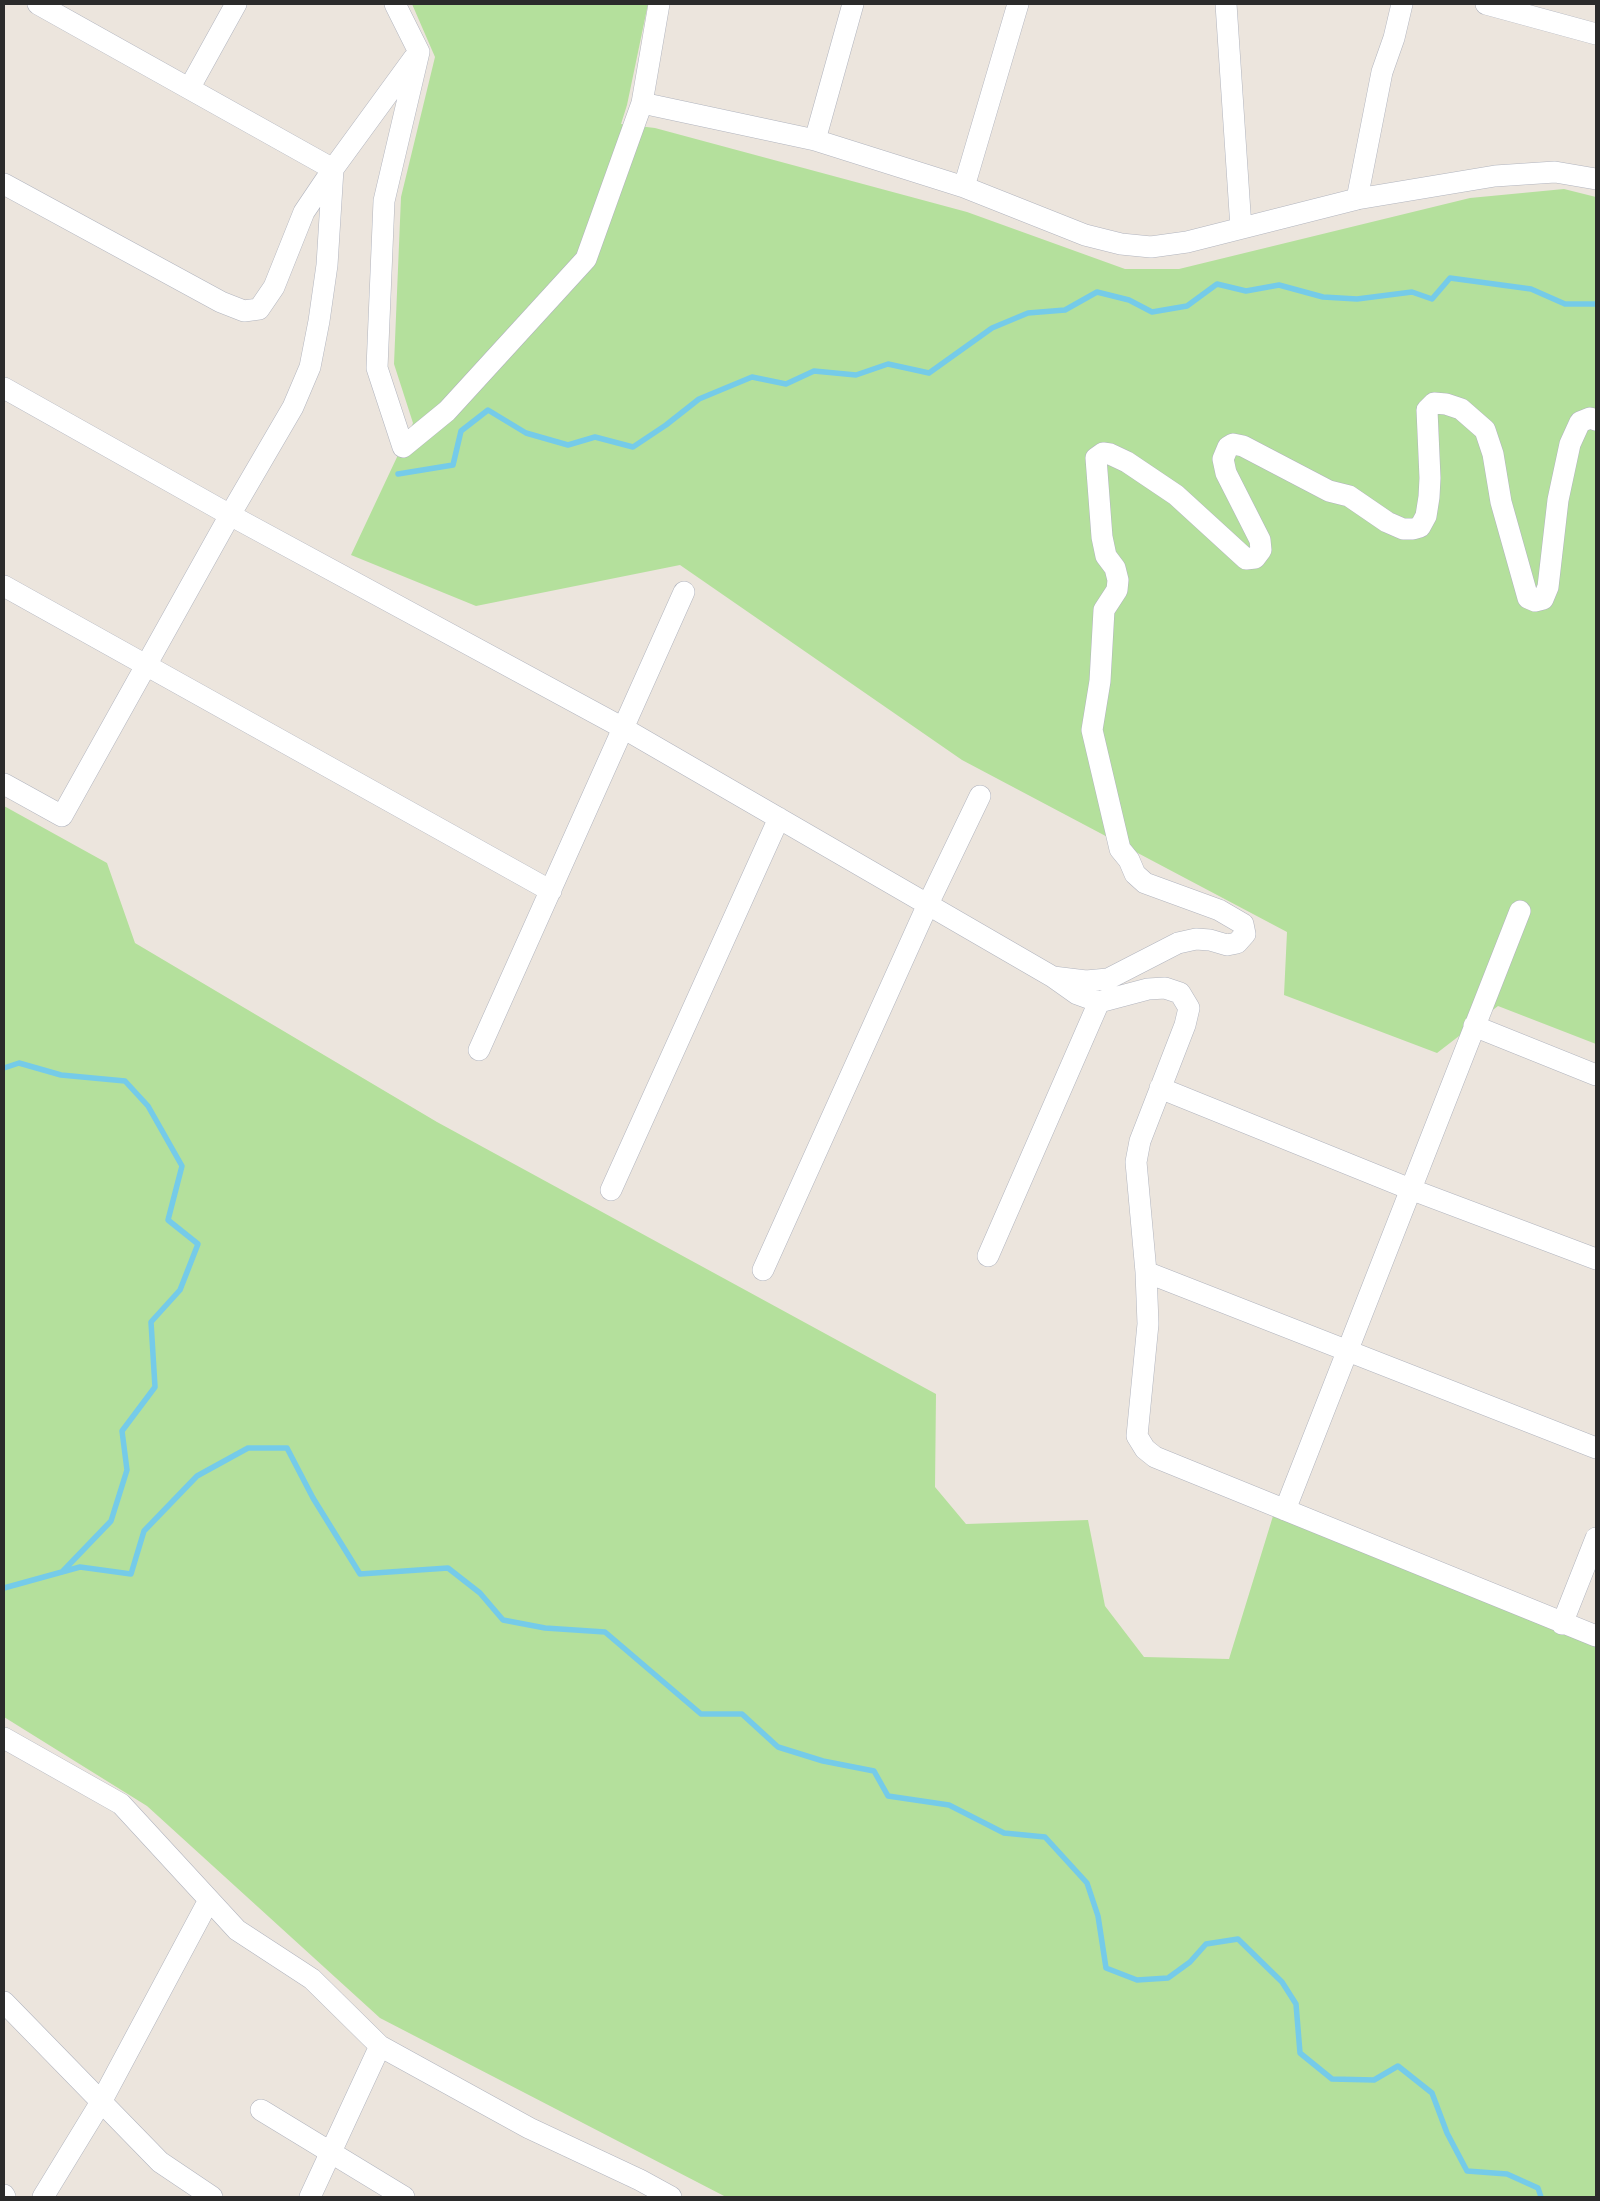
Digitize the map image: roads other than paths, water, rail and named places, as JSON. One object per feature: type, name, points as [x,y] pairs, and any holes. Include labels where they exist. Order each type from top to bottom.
[{"type":"street","points":[[38,4],[332,169]]},
{"type":"street","points":[[190,88],[236,4]]},
{"type":"street","points":[[395,4],[419,52],[384,201],[377,368],[403,447],[447,411],[586,259],[642,103],[659,4]]},
{"type":"street","points":[[815,140],[853,4]]},
{"type":"street","points":[[964,187],[1018,4]]},
{"type":"street","points":[[1226,4],[1241,228]]},
{"type":"street","points":[[1357,199],[1382,72],[1394,38],[1402,4]]},
{"type":"street","points":[[1486,4],[1596,34]]},
{"type":"street","points":[[4,184],[221,302],[244,311],[259,310],[274,287],[304,212],[332,169],[419,52]]},
{"type":"street","points":[[642,103],[815,140],[964,187],[1086,235],[1120,244],[1152,247],[1188,242],[1357,199],[1494,176],[1554,172],[1596,179]]},
{"type":"street","points":[[4,784],[62,816],[230,515],[293,407],[310,367],[327,265],[332,169]]},
{"type":"street","points":[[4,388],[230,515],[623,728],[1053,977],[1077,994],[1099,1002],[1148,989],[1165,988],[1180,993],[1189,1008],[1185,1025],[1140,1140],[1136,1162],[1146,1272],[1148,1324],[1137,1436],[1145,1449],[1155,1457],[1562,1624],[1596,1636]]},
{"type":"street","points":[[1053,977],[1086,981],[1108,979],[1144,958],[1178,943],[1196,939],[1210,940],[1227,945],[1237,943],[1245,934],[1243,924],[1219,910],[1145,883],[1135,874],[1129,860],[1120,849],[1092,730],[1100,681],[1104,610],[1117,590],[1118,580],[1115,568],[1106,556],[1102,537],[1096,458],[1103,453],[1110,454],[1127,462],[1176,495],[1246,559],[1255,558],[1261,550],[1260,540],[1226,473],[1223,459],[1228,448],[1233,444],[1243,446],[1329,491],[1349,496],[1387,522],[1403,529],[1413,530],[1420,526],[1426,516],[1429,497],[1427,410],[1434,403],[1446,404],[1461,409],[1485,430],[1493,454],[1501,502],[1528,598],[1535,601],[1543,599],[1548,587],[1558,500],[1570,444],[1580,422],[1590,418],[1596,420]]},
{"type":"street","points":[[4,586],[551,891]]},
{"type":"street","points":[[479,1050],[684,592]]},
{"type":"street","points":[[763,1270],[928,904],[980,796]]},
{"type":"street","points":[[611,1190],[778,818]]},
{"type":"street","points":[[1285,1510],[1520,911]]},
{"type":"street","points":[[988,1256],[1099,1002]]},
{"type":"street","points":[[1474,1026],[1596,1074]]},
{"type":"street","points":[[1160,1088],[1410,1189],[1596,1259]]},
{"type":"street","points":[[1146,1272],[1596,1448]]},
{"type":"street","points":[[1562,1624],[1596,1538]]},
{"type":"street","points":[[4,1738],[121,1804],[237,1930],[312,1979],[380,2046],[529,2128],[640,2180],[671,2197]]},
{"type":"street","points":[[43,2197],[101,2102],[209,1900]]},
{"type":"street","points":[[4,2002],[160,2162],[212,2197]]},
{"type":"street","points":[[310,2197],[380,2046]]},
{"type":"street","points":[[261,2110],[404,2197]]},
{"type":"waterway","points":[[398,474],[453,465],[461,431],[488,410],[526,433],[568,445],[595,437],[633,447],[666,425],[699,399],[752,377],[786,384],[814,371],[856,375],[888,364],[929,373],[992,328],[1028,313],[1065,310],[1097,292],[1129,300],[1152,312],[1187,306],[1217,284],[1246,291],[1279,285],[1323,297],[1357,299],[1412,292],[1432,299],[1450,278],[1531,289],[1565,304],[1596,304]]},
{"type":"waterway","points":[[4,1068],[19,1063],[61,1075],[125,1081],[148,1106],[182,1166],[168,1220],[198,1244],[180,1290],[151,1322],[155,1387],[122,1431],[127,1470],[111,1521],[62,1572]]},
{"type":"waterway","points":[[4,1588],[80,1567],[131,1574],[144,1531],[197,1476],[248,1448],[287,1448],[313,1498],[360,1574],[448,1568],[480,1593],[503,1620],[545,1628],[605,1632],[701,1714],[742,1714],[778,1747],[823,1761],[874,1771],[888,1796],[949,1805],[1004,1833],[1045,1837],[1087,1883],[1098,1916],[1106,1968],[1137,1980],[1168,1978],[1190,1962],[1206,1944],[1238,1939],[1282,1982],[1296,2004],[1300,2053],[1332,2079],[1374,2080],[1398,2066],[1432,2093],[1447,2133],[1467,2171],[1507,2174],[1538,2188],[1541,2197]]}]
